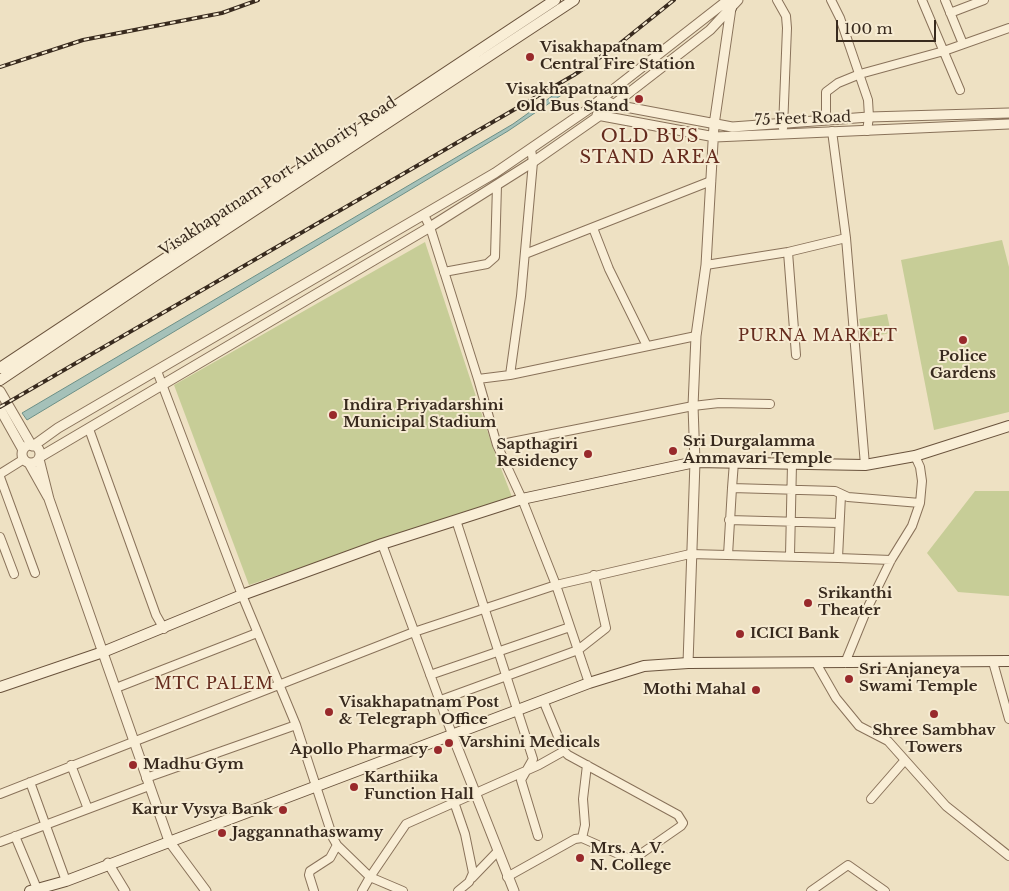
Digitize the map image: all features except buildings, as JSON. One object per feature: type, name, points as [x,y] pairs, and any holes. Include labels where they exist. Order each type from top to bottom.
[{"type":"main road","name":"Visakhapatnam Port Authority Road","points":[[0,368],[555,0]]},
{"type":"main road","name":"Visakhapatnam Port Authority Road","points":[[0,380],[145,282],[574,0]]},
{"type":"main road","points":[[0,687],[103,652],[242,594],[382,544],[522,499],[695,462],[865,465],[915,456],[1009,426]]},
{"type":"main road","points":[[35,890],[66,881],[108,863],[315,784],[518,709],[589,683],[644,666],[688,663],[1009,661]]},
{"type":"street","points":[[776,0],[786,16],[787,28],[783,134]]},
{"type":"street","points":[[831,0],[840,18],[868,100],[870,117],[867,131]]},
{"type":"street","points":[[922,0],[960,90]]},
{"type":"street","points":[[945,0],[963,44]]},
{"type":"street","points":[[950,13],[984,0]]},
{"type":"street","points":[[36,574],[0,475],[58,428],[495,173],[587,110],[732,2]]},
{"type":"street","points":[[0,409],[34,463],[39,458],[430,227],[533,162],[599,116],[710,30],[732,2]]},
{"type":"street","points":[[688,663],[690,554],[695,462],[693,406],[696,336],[706,265],[715,137],[714,125],[732,2]]},
{"type":"street","points":[[826,120],[826,92],[838,83],[860,74],[944,51],[1009,28]]},
{"type":"street","name":"75 Feet Road","points":[[601,98],[615,104],[714,125],[732,127],[870,117],[1009,112]]},
{"type":"street","name":"75 Feet Road","points":[[587,110],[599,116],[715,137],[1009,124]]},
{"type":"street","points":[[832,131],[846,238],[865,465]]},
{"type":"street","points":[[510,375],[525,254],[533,162],[531,149]]},
{"type":"street","points":[[525,254],[711,181]]},
{"type":"street","points":[[444,272],[487,264],[495,257],[497,185]]},
{"type":"street","points":[[424,215],[430,227],[497,445],[522,499],[556,585],[589,683]]},
{"type":"street","points":[[593,228],[609,269],[647,346]]},
{"type":"street","points":[[706,265],[788,252],[846,238]]},
{"type":"street","points":[[788,252],[796,355]]},
{"type":"street","points":[[478,379],[510,375],[696,336]]},
{"type":"street","points":[[157,371],[257,633],[296,725],[337,845],[370,877],[403,891]]},
{"type":"street","points":[[0,391],[28,453],[42,491],[49,499]]},
{"type":"street","points":[[497,445],[693,406],[719,403],[770,404]]},
{"type":"street","points":[[88,429],[156,616],[164,628]]},
{"type":"street","points":[[28,453],[39,451],[49,499],[169,841],[206,891]]},
{"type":"street","points":[[845,663],[867,609],[891,560],[912,526],[920,503],[922,481],[920,467],[915,456]]},
{"type":"street","points":[[728,555],[734,462]]},
{"type":"street","points":[[790,556],[792,464]]},
{"type":"street","points":[[732,488],[835,491],[841,494],[920,503]]},
{"type":"street","points":[[838,558],[838,523],[841,494]]},
{"type":"street","points":[[456,520],[500,651],[533,759],[521,780],[538,836]]},
{"type":"street","points":[[729,520],[838,523]]},
{"type":"street","points":[[0,537],[14,574]]},
{"type":"street","points":[[382,544],[430,674],[438,701],[514,891]]},
{"type":"street","points":[[0,794],[414,632],[486,610],[556,585],[690,554],[891,560]]},
{"type":"street","points":[[438,701],[578,650],[606,628],[594,576]]},
{"type":"street","points":[[430,674],[570,627]]},
{"type":"street","points":[[116,688],[257,633]]},
{"type":"street","points":[[993,662],[1009,719]]},
{"type":"street","points":[[816,663],[836,698],[859,726],[888,741],[946,806],[1009,856]]},
{"type":"street","points":[[507,877],[575,839],[582,838],[632,860],[682,826],[683,823],[678,815],[564,751],[543,700]]},
{"type":"street","points":[[0,842],[88,809],[148,782],[296,725]]},
{"type":"street","points":[[362,891],[406,824],[558,756],[564,751]]},
{"type":"street","points":[[871,799],[905,760]]},
{"type":"street","points":[[582,838],[585,825],[583,799],[587,765]]},
{"type":"street","points":[[71,766],[88,809]]},
{"type":"street","points":[[30,782],[66,881]]},
{"type":"street","points":[[454,802],[465,834],[472,878]]},
{"type":"street","points":[[15,836],[35,890]]},
{"type":"street","points":[[314,891],[309,875],[310,871],[330,858],[337,845]]},
{"type":"street","points":[[458,891],[497,852]]},
{"type":"street","points":[[108,863],[125,891]]},
{"type":"street","points":[[811,891],[848,865],[885,891]]},
{"type":"green space","name":"Police Gardens","points":[[1002,240],[1009,267],[1009,412],[934,430],[901,260]]},
{"type":"green space","name":"Indira Priyadarshini Municipal Stadium","points":[[425,242],[492,445],[512,497],[249,585],[174,385]]},
{"type":"green space","points":[[887,314],[891,333],[863,338],[859,319]]},
{"type":"green space","points":[[975,491],[1009,491],[1009,596],[958,592],[927,553]]},
{"type":"water","points":[[569,84],[572,88],[508,131],[27,420],[22,413],[513,124]]},
{"type":"railway","points":[[0,67],[83,40],[222,13],[258,0]]},
{"type":"railway","points":[[0,407],[574,75],[618,45],[674,0]]},
{"type":"place","name":"Visakhapatnam Central Fire Station","points":[[530,57]]},
{"type":"place","name":"Visakhapatnam Old Bus Stand","points":[[639,99]]},
{"type":"place","name":"Police Gardens","points":[[963,340]]},
{"type":"place","name":"Indira Priyadarshini Municipal Stadium","points":[[333,415]]},
{"type":"place","name":"Sri Durgalamma Ammavari Temple","points":[[673,451]]},
{"type":"place","name":"Sapthagiri Residency","points":[[588,454]]},
{"type":"place","name":"Srikanthi Theater","points":[[808,603]]},
{"type":"place","name":"ICICI Bank","points":[[740,634]]},
{"type":"place","name":"Sri Anjaneya Swami Temple","points":[[849,679]]},
{"type":"place","name":"Mothi Mahal","points":[[756,690]]},
{"type":"place","name":"Visakhapatnam Post & Telegraph Office","points":[[329,712]]},
{"type":"place","name":"Shree Sambhav Towers","points":[[934,714]]},
{"type":"place","name":"Varshini Medicals","points":[[449,743]]},
{"type":"place","name":"Apollo Pharmacy","points":[[438,750]]},
{"type":"place","name":"Madhu Gym","points":[[133,765]]},
{"type":"place","name":"Karthiika Function Hall","points":[[354,787]]},
{"type":"place","name":"Karur Vysya Bank","points":[[283,810]]},
{"type":"place","name":"Jaggannathaswamy","points":[[222,833]]},
{"type":"place","name":"Mrs. A. V. N. College","points":[[580,858]]},
{"type":"district","name":"OLD BUS STAND AREA","points":[[650,147]]},
{"type":"district","name":"PURNA MARKET","points":[[818,336]]},
{"type":"district","name":"MTC PALEM","points":[[214,684]]}]
